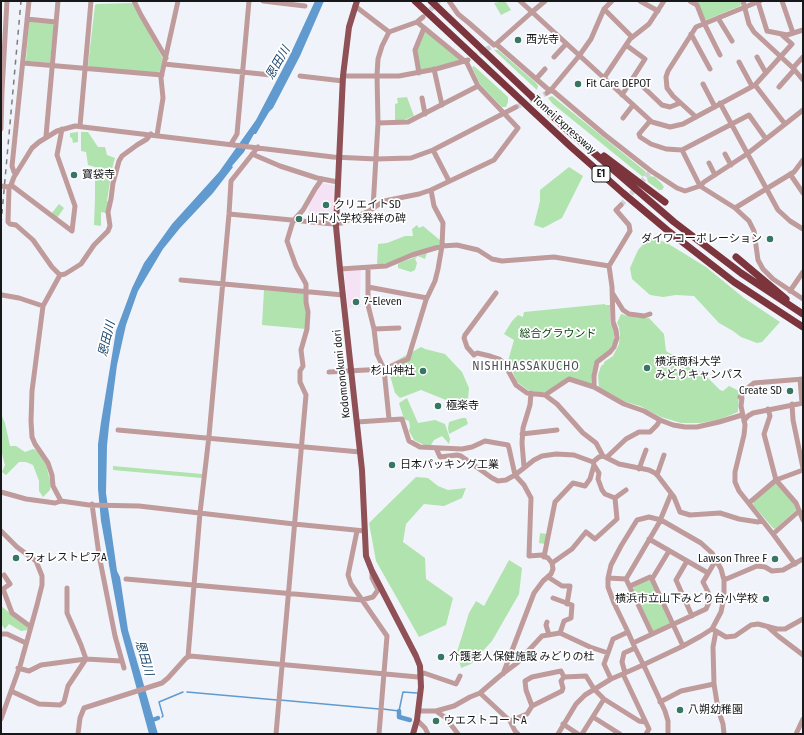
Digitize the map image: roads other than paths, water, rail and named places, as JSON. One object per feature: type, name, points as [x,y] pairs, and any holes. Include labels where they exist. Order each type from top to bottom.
[{"type":"highway","name":"Tomei Expressway","points":[[415,1],[570,146],[623,193],[673,235],[734,282],[803,327]]},
{"type":"highway","name":"Tomei Expressway","points":[[431,1],[566,128],[618,174],[709,249],[774,296],[803,314]]},
{"type":"highway","points":[[566,128],[665,202]]},
{"type":"highway","points":[[736,257],[780,294],[803,310]]},
{"type":"main road","name":"Kodomonokuni dori","points":[[356,3],[349,27],[343,78],[336,223],[364,496],[366,556],[372,571],[420,666],[421,675],[418,711],[413,734]]},
{"type":"street","points":[[16,174],[13,171],[13,163],[29,1]]},
{"type":"street","points":[[46,136],[58,1]]},
{"type":"street","points":[[80,126],[91,1]]},
{"type":"street","points":[[134,1],[140,15],[166,58]]},
{"type":"street","points":[[61,501],[53,486],[52,475],[48,463],[32,437],[32,391],[43,306],[60,275],[65,274],[81,264],[94,245],[108,231],[110,226],[108,212],[113,183],[119,161],[122,156],[154,135],[163,98],[162,75],[178,1]]},
{"type":"street","points":[[232,144],[237,134],[248,1]]},
{"type":"street","points":[[264,1],[305,6]]},
{"type":"street","points":[[449,1],[458,14],[494,44],[496,44],[536,79],[548,92]]},
{"type":"street","points":[[520,1],[650,121],[659,125],[670,127],[683,124],[753,86],[781,58],[792,44],[782,35]]},
{"type":"street","points":[[496,44],[545,1]]},
{"type":"street","points":[[548,92],[579,56],[591,39],[604,9],[612,1]]},
{"type":"street","points":[[640,1],[658,11]]},
{"type":"street","points":[[604,78],[632,37],[649,24],[664,1]]},
{"type":"street","points":[[690,1],[697,5],[704,24],[720,55]]},
{"type":"street","points":[[743,1],[749,24],[754,32],[794,69],[803,80]]},
{"type":"street","points":[[696,117],[680,103],[667,88],[666,77],[696,27],[759,1],[767,31],[787,35],[803,30]]},
{"type":"street","points":[[782,1],[793,33]]},
{"type":"street","points":[[356,3],[389,32]]},
{"type":"street","points":[[1,129],[5,4]]},
{"type":"street","points":[[604,9],[632,37]]},
{"type":"street","points":[[373,208],[378,123],[377,75],[379,55],[389,32],[417,22],[423,17]]},
{"type":"street","points":[[718,18],[732,41]]},
{"type":"street","points":[[27,19],[56,22]]},
{"type":"street","points":[[229,214],[333,224],[369,211],[389,199],[420,194],[431,190],[494,160],[518,128],[478,86],[467,61],[417,22]]},
{"type":"street","points":[[419,72],[415,50],[424,28]]},
{"type":"street","points":[[691,34],[710,69]]},
{"type":"street","points":[[554,57],[566,44]]},
{"type":"street","points":[[622,95],[645,59],[626,45]]},
{"type":"street","points":[[757,57],[766,73]]},
{"type":"street","points":[[779,87],[803,57]]},
{"type":"street","points":[[300,76],[343,78],[377,75],[399,76],[467,61]]},
{"type":"street","points":[[739,62],[753,86],[785,124]]},
{"type":"street","points":[[23,63],[162,75]]},
{"type":"street","points":[[164,64],[271,75]]},
{"type":"street","points":[[434,69],[442,105]]},
{"type":"street","points":[[536,79],[545,69]]},
{"type":"street","points":[[634,78],[662,105],[670,107],[680,103]]},
{"type":"street","points":[[702,84],[714,106]]},
{"type":"street","points":[[378,123],[408,122],[478,86]]},
{"type":"street","points":[[548,92],[553,90],[605,135],[650,170],[677,188],[685,191],[700,186],[731,165],[803,110]]},
{"type":"street","points":[[422,98],[425,114]]},
{"type":"street","points":[[720,103],[778,210],[790,221],[803,229]]},
{"type":"street","points":[[623,118],[633,105]]},
{"type":"street","points":[[60,275],[54,270],[33,240],[16,225],[8,222],[10,186],[16,174],[32,148],[46,136],[62,129],[80,126],[339,157],[410,158],[433,150],[516,107]]},
{"type":"street","points":[[650,121],[639,134],[640,137],[660,148],[682,150],[749,115],[766,139]]},
{"type":"street","points":[[1,186],[10,186],[72,231],[75,206],[57,155],[62,129]]},
{"type":"street","points":[[78,734],[80,718],[84,708],[150,687],[164,681],[188,657],[200,513],[223,284],[231,181],[256,147]]},
{"type":"street","points":[[433,150],[449,181]]},
{"type":"street","points":[[682,150],[700,186],[736,208],[749,221],[752,226],[756,253],[763,269],[774,279],[803,299]]},
{"type":"street","points":[[252,154],[280,166],[322,179],[338,182]]},
{"type":"street","points":[[725,154],[731,165]]},
{"type":"street","points":[[736,208],[794,172],[803,160]]},
{"type":"street","points":[[709,163],[715,175]]},
{"type":"street","points":[[790,174],[803,193]]},
{"type":"street","points":[[276,734],[306,395],[300,382],[300,371],[303,366],[302,350],[307,329],[308,312],[305,280],[296,266],[286,242],[293,221],[303,210],[322,179]]},
{"type":"street","points":[[329,372],[384,369],[408,359],[427,298],[435,281],[442,246],[443,223],[434,206],[431,190]]},
{"type":"street","points":[[594,387],[594,376],[597,362],[610,352],[614,347],[617,338],[613,322],[609,266],[630,231],[629,225],[616,210],[621,204]]},
{"type":"street","points":[[340,269],[386,266],[412,255],[442,246],[457,245],[478,250],[492,260],[502,261],[554,257],[609,266]]},
{"type":"street","points":[[368,268],[368,305],[374,329],[377,354],[384,369],[390,419]]},
{"type":"street","points":[[790,291],[803,272]]},
{"type":"street","points":[[181,280],[343,295]]},
{"type":"street","points":[[368,287],[427,298]]},
{"type":"street","points":[[496,293],[465,335],[465,342],[474,354],[477,353],[490,356],[504,363],[516,385],[527,393],[545,395],[556,404],[583,434],[596,443],[605,456],[619,464],[649,470],[657,475],[671,494],[680,512],[692,515],[720,513],[739,519],[758,522],[762,520]]},
{"type":"street","points":[[612,294],[623,310],[629,314],[644,316],[650,314]]},
{"type":"street","points":[[2,295],[19,298],[43,306]]},
{"type":"street","points":[[374,329],[399,328]]},
{"type":"street","points":[[744,421],[753,413],[802,403],[802,379],[754,383],[740,397],[742,398],[744,435],[735,472],[739,491],[795,564]]},
{"type":"street","points":[[545,395],[569,380],[594,387],[624,404],[644,411],[660,420],[679,427],[697,427],[719,422],[742,414]]},
{"type":"street","points":[[524,467],[522,434],[530,405],[531,393]]},
{"type":"street","points":[[749,503],[776,480],[803,469],[792,404]]},
{"type":"street","points":[[768,409],[770,416],[764,434],[776,480],[796,503],[803,520]]},
{"type":"street","points":[[357,422],[402,419],[409,441],[420,447],[462,449],[485,441],[508,445],[514,476],[524,485],[531,498],[529,556],[542,555],[552,563]]},
{"type":"street","points":[[544,557],[555,502],[571,484],[573,483],[585,486],[590,479],[593,464],[599,457],[605,456],[626,439],[640,432],[650,432],[658,425],[660,420]]},
{"type":"street","points":[[118,430],[360,452]]},
{"type":"street","points":[[522,434],[557,430]]},
{"type":"street","points":[[436,448],[440,457],[461,456],[498,481],[506,480],[514,476],[524,467],[542,456],[556,454],[574,455],[593,464],[597,469],[598,479],[602,490],[605,494],[615,498]]},
{"type":"street","points":[[639,468],[646,450]]},
{"type":"street","points":[[657,475],[664,455]]},
{"type":"street","points":[[615,498],[626,490]]},
{"type":"street","points":[[1,492],[55,503],[61,501],[93,505],[139,506],[365,531]]},
{"type":"street","points":[[626,579],[661,520],[671,494]]},
{"type":"street","points":[[552,563],[572,549],[586,532],[595,539],[616,519],[615,498]]},
{"type":"street","points":[[93,505],[100,554],[115,636],[124,668]]},
{"type":"street","points":[[773,534],[799,511]]},
{"type":"street","points":[[668,734],[668,721],[610,595],[608,587],[608,578],[611,565],[637,520],[649,517],[661,520],[701,543],[712,553],[723,575],[724,598],[721,612],[714,630],[712,647],[714,684],[718,709],[724,724],[724,734]]},
{"type":"street","points":[[1,531],[24,553],[36,561],[42,574],[42,585],[26,643],[1,719]]},
{"type":"street","points":[[357,531],[348,576],[351,584],[387,636],[379,734]]},
{"type":"street","points":[[649,539],[708,573]]},
{"type":"street","points":[[652,579],[669,551]]},
{"type":"street","points":[[724,580],[752,567],[765,567],[772,571],[783,570],[803,559]]},
{"type":"street","points":[[646,734],[649,729],[624,673],[622,662],[624,653],[652,634],[706,609],[711,598],[703,582],[716,560]]},
{"type":"street","points":[[687,561],[676,580],[692,616]]},
{"type":"street","points":[[503,674],[534,593],[552,572],[552,563]]},
{"type":"street","points":[[126,579],[362,600],[373,597],[378,590],[372,578],[372,571]]},
{"type":"street","points":[[4,575],[10,584],[3,589],[12,613],[30,627]]},
{"type":"street","points":[[548,577],[562,586],[570,586],[567,604]]},
{"type":"street","points":[[630,586],[650,577],[652,579]]},
{"type":"street","points":[[608,578],[626,579]]},
{"type":"street","points":[[626,579],[652,634]]},
{"type":"street","points":[[652,579],[683,646]]},
{"type":"street","points":[[11,691],[39,704],[60,705],[64,702],[68,686],[86,659],[82,645],[67,613],[67,588]]},
{"type":"street","points":[[552,598],[572,605],[571,618],[564,621],[560,633]]},
{"type":"street","points":[[714,630],[729,637],[735,636],[751,625],[758,624],[777,629],[785,629],[803,619]]},
{"type":"street","points":[[547,622],[546,625],[549,635]]},
{"type":"street","points":[[768,627],[803,655]]},
{"type":"street","points":[[558,734],[576,704],[594,689],[611,679],[714,630]]},
{"type":"street","points":[[611,679],[604,664],[613,639],[628,632]]},
{"type":"street","points":[[418,711],[436,711],[454,706],[480,693],[529,652],[542,636],[560,633],[590,647],[608,653]]},
{"type":"street","points":[[1,634],[7,634],[26,643]]},
{"type":"street","points":[[188,657],[384,674],[418,676],[424,673],[456,684],[460,676]]},
{"type":"street","points":[[18,668],[29,670],[41,665],[86,659],[121,661]]},
{"type":"street","points":[[532,706],[526,690],[525,681],[532,677],[561,671],[564,677]]},
{"type":"street","points":[[564,677],[586,676],[594,689],[604,699],[640,721],[645,722]]},
{"type":"street","points":[[510,721],[527,714],[532,706],[562,691],[563,688],[561,681],[564,677]]},
{"type":"street","points":[[660,702],[681,691],[714,684]]},
{"type":"street","points":[[480,693],[510,721],[518,734]]},
{"type":"street","points":[[582,734],[604,699]]},
{"type":"street","points":[[436,711],[446,718],[458,734]]},
{"type":"street","points":[[593,717],[620,734]]},
{"type":"street","points":[[417,720],[425,728],[428,734]]},
{"type":"street","points":[[796,734],[803,720]]},
{"type":"street","points":[[563,724],[578,734]]},
{"type":"water","points":[[315,1],[324,1],[300,56],[273,108],[256,134],[254,134],[244,152],[213,193],[180,228],[163,249],[138,291],[126,325],[117,365],[109,426],[106,493],[117,571],[120,577],[128,630],[158,734],[149,734],[121,631],[101,521],[98,489],[98,444],[116,331],[132,288],[144,263],[172,224],[219,172],[256,120],[290,55]]},
{"type":"waterway","points":[[162,717],[159,702],[183,692]]},
{"type":"waterway","points":[[187,692],[277,700]]},
{"type":"waterway","points":[[383,709],[399,711],[403,692],[417,693]]},
{"type":"waterway","points":[[280,700],[379,709]]},
{"type":"waterway","points":[[399,711],[399,717],[410,720]]},
{"type":"waterway","points":[[150,721],[158,718]]},
{"type":"tunnel","points":[[425,15],[439,1]]},
{"type":"tunnel","points":[[473,57],[494,45]]},
{"type":"tunnel","points":[[516,107],[547,93]]},
{"type":"tunnel","points":[[621,205],[651,171]]},
{"type":"railway","points":[[1,224],[21,1]]},
{"type":"place","name":"西光寺","points":[[518,40]]},
{"type":"place","name":"Fit Care DEPOT","points":[[578,84]]},
{"type":"place","name":"寶袋寺","points":[[74,175]]},
{"type":"place","name":"クリエイトSD","points":[[326,205]]},
{"type":"place","name":"山下小学校発祥の碑","points":[[299,219]]},
{"type":"place","name":"ダイワコーポレーション","points":[[770,239]]},
{"type":"place","name":"7-Eleven","points":[[356,302]]},
{"type":"place","name":"横浜商科大学 みどりキャンパス","points":[[647,368]]},
{"type":"place","name":"杉山神社","points":[[423,371]]},
{"type":"place","name":"Create SD","points":[[790,391]]},
{"type":"place","name":"極楽寺","points":[[438,406]]},
{"type":"place","name":"日本パッキング工業","points":[[392,465]]},
{"type":"place","name":"フォレストピアA","points":[[16,558]]},
{"type":"place","name":"Lawson Three F","points":[[775,559]]},
{"type":"place","name":"横浜市立山下みどり台小学校","points":[[766,599]]},
{"type":"place","name":"介護老人保健施設 みどりの杜","points":[[441,657]]},
{"type":"place","name":"八朔幼稚園","points":[[680,710]]},
{"type":"place","name":"ウエストコートA","points":[[436,721]]},
{"type":"district","name":"NISHIHASSAKUCHO","points":[[526,367]]},
{"type":"water label","name":"恩田川","points":[[278,63]]},
{"type":"water label","name":"恩田川","points":[[107,339]]},
{"type":"water label","name":"恩田川","points":[[144,658]]},
{"type":"park label","name":"総合グラウンド","points":[[558,334]]}]
